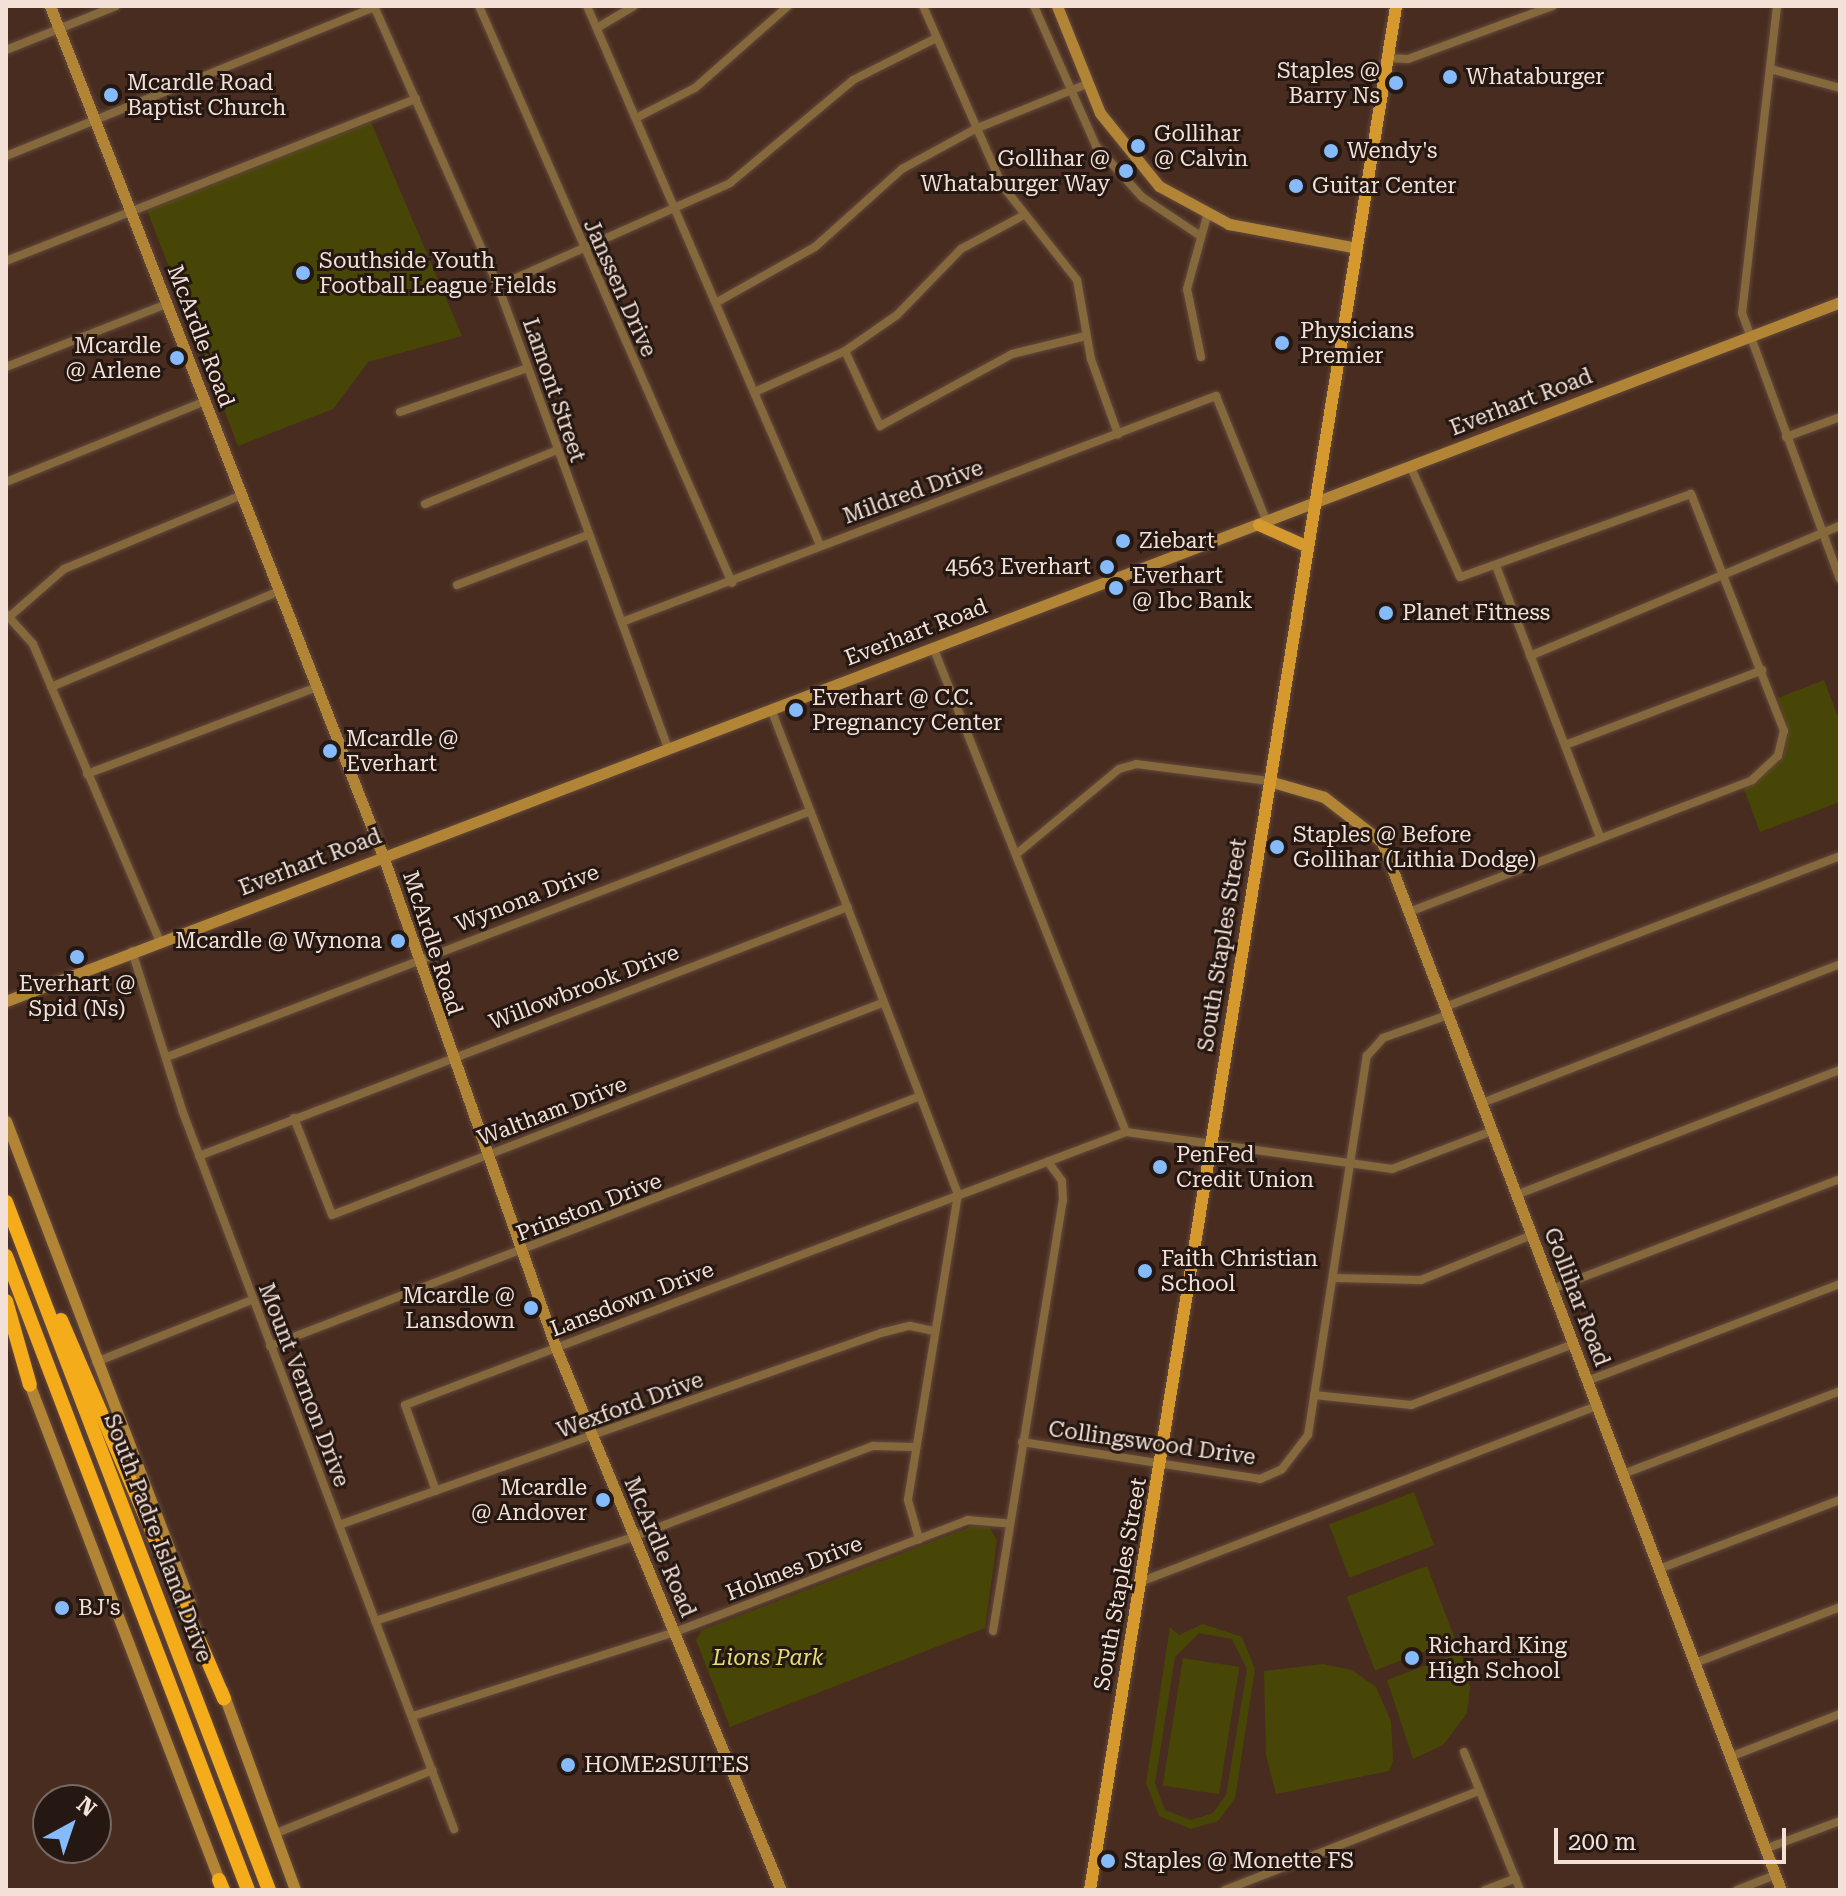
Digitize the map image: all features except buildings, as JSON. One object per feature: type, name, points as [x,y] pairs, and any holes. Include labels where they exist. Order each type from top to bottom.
[{"type":"highway","points":[[6,1195],[224,1698]]},
{"type":"highway","name":"South Padre Island Drive","points":[[6,1202],[269,1890]]},
{"type":"highway","name":"South Padre Island Drive","points":[[6,1256],[248,1890]]},
{"type":"highway","points":[[6,1301],[30,1385]]},
{"type":"main road","name":"McArdle Road","points":[[50,6],[383,856],[449,1057],[556,1348],[781,1890]]},
{"type":"main road","points":[[1057,6],[1087,84],[1133,161],[1207,216],[1357,248]]},
{"type":"main road","name":"South Staples Street","points":[[1090,1890],[1269,781],[1309,505],[1357,248],[1396,6]]},
{"type":"main road","name":"Everhart Road","points":[[9,998],[1263,524],[1840,302]]},
{"type":"main road","points":[[1263,524],[1304,545]]},
{"type":"main road","name":"Gollihar Road","points":[[1269,781],[1324,797],[1370,826],[1409,912],[1781,1890]]},
{"type":"main road","points":[[6,1008],[9,998]]},
{"type":"main road","points":[[6,1121],[295,1890]]},
{"type":"main road","points":[[6,1321],[221,1887]]},
{"type":"street","points":[[6,50],[116,6]]},
{"type":"street","name":"Janssen Drive","points":[[479,6],[582,248],[732,583]]},
{"type":"street","points":[[587,6],[719,301],[820,545]]},
{"type":"street","points":[[597,28],[634,6]]},
{"type":"street","points":[[636,118],[695,88],[788,6]]},
{"type":"street","points":[[923,6],[975,129],[1022,216],[1077,280],[1086,336],[1118,434]]},
{"type":"street","points":[[1034,6],[1068,92],[1118,174],[1199,235]]},
{"type":"street","points":[[1387,58],[1408,59],[1553,6]]},
{"type":"street","points":[[1777,6],[1742,313],[1840,579]]},
{"type":"street","points":[[6,156],[374,7]]},
{"type":"street","name":"Lamont Street","points":[[374,7],[498,286],[555,451],[668,747]]},
{"type":"street","points":[[498,286],[675,208],[754,166],[853,80],[936,38]]},
{"type":"street","points":[[1770,69],[1840,88]]},
{"type":"street","points":[[719,301],[815,247],[902,169],[975,129],[1087,84]]},
{"type":"street","points":[[6,261],[416,99]]},
{"type":"street","points":[[757,391],[845,351],[897,315],[961,249],[1022,216]]},
{"type":"street","points":[[1201,357],[1187,289],[1199,235],[1207,216]]},
{"type":"street","points":[[6,367],[167,304]]},
{"type":"street","points":[[845,351],[880,426],[1012,354],[1086,336]]},
{"type":"street","points":[[400,412],[525,369]]},
{"type":"street","name":"Mildred Drive","points":[[622,622],[732,583],[820,545],[1216,396],[1263,524]]},
{"type":"street","points":[[6,482],[205,401]]},
{"type":"street","points":[[1786,437],[1840,417]]},
{"type":"street","points":[[425,504],[555,451]]},
{"type":"street","points":[[1409,912],[1752,780],[1778,756],[1784,731],[1691,494],[1460,577],[1451,567],[1410,466]]},
{"type":"street","points":[[159,939],[33,644],[7,617],[64,569],[242,495]]},
{"type":"street","points":[[1530,656],[1840,526]]},
{"type":"street","points":[[457,585],[588,535]]},
{"type":"street","points":[[1496,566],[1600,837]]},
{"type":"street","points":[[51,687],[279,591]]},
{"type":"street","points":[[933,647],[1004,834],[1019,852],[1126,1132]]},
{"type":"street","points":[[1565,745],[1762,670]]},
{"type":"street","points":[[87,774],[317,687]]},
{"type":"street","points":[[771,709],[918,1097],[958,1194],[914,1447],[908,1500],[919,1539]]},
{"type":"street","points":[[1019,852],[1119,769],[1136,764],[1269,781]]},
{"type":"street","name":"Wynona Drive","points":[[167,1057],[418,958],[811,811]]},
{"type":"street","name":"Collingswood Drive","points":[[1022,1442],[1260,1479],[1296,1454],[1314,1395],[1335,1278],[1347,1165],[1372,1045],[1446,1011],[1840,856]]},
{"type":"street","name":"Willowbrook Drive","points":[[199,1156],[449,1057],[848,907]]},
{"type":"street","name":"Mount Vernon Drive","points":[[131,950],[199,1156],[454,1829]]},
{"type":"street","points":[[1482,1103],[1840,964]]},
{"type":"street","name":"Waltham Drive","points":[[294,1118],[332,1215],[882,1003]]},
{"type":"street","points":[[1516,1195],[1840,1070]]},
{"type":"street","name":"Prinston Drive","points":[[270,1346],[521,1253],[918,1097]]},
{"type":"street","name":"Lansdown Drive","points":[[436,1491],[405,1405],[1126,1132],[1211,1142],[1347,1165],[1414,1164],[1492,1131]]},
{"type":"street","points":[[993,1631],[1005,1523],[1063,1201],[1062,1181],[1048,1162]]},
{"type":"street","points":[[1552,1289],[1840,1179]]},
{"type":"street","points":[[1335,1278],[1421,1280],[1532,1235]]},
{"type":"street","points":[[1587,1381],[1840,1284]]},
{"type":"street","points":[[96,1362],[252,1300]]},
{"type":"street","name":"Wexford Drive","points":[[339,1525],[594,1439],[881,1333],[910,1326],[933,1331]]},
{"type":"street","points":[[1314,1395],[1411,1405],[1573,1344]]},
{"type":"street","points":[[1623,1474],[1840,1391]]},
{"type":"street","points":[[1140,1582],[1597,1406]]},
{"type":"street","points":[[375,1621],[633,1537],[873,1446],[914,1447]]},
{"type":"street","points":[[1659,1569],[1840,1500]]},
{"type":"street","name":"Holmes Drive","points":[[413,1716],[675,1632],[968,1520],[1005,1523]]},
{"type":"street","points":[[1695,1663],[1840,1607]]},
{"type":"street","points":[[1730,1757],[1840,1714]]},
{"type":"street","points":[[1464,1752],[1520,1890]]},
{"type":"street","points":[[274,1834],[433,1770]]},
{"type":"street","points":[[1225,1890],[1479,1791]]},
{"type":"street","points":[[1765,1849],[1840,1821]]},
{"type":"street","points":[[1737,1890],[1775,1875]]},
{"type":"street","points":[[1485,1890],[1516,1878]]},
{"type":"green space","name":"Southside Youth Football League Fields","points":[[371,122],[462,336],[368,362],[333,409],[238,446],[147,210]]},
{"type":"green space","points":[[1824,680],[1840,722],[1840,802],[1760,832],[1744,789],[1783,758],[1788,729],[1778,698]]},
{"type":"green space","points":[[1414,1492],[1434,1545],[1349,1578],[1329,1525]]},
{"type":"green space","name":"Lions Park","points":[[973,1526],[989,1527],[997,1540],[985,1628],[730,1727],[696,1640],[702,1630]]},
{"type":"green space","points":[[1427,1566],[1455,1640],[1375,1671],[1347,1597]]},
{"type":"green space","points":[[1203,1624],[1242,1637],[1255,1669],[1235,1798],[1218,1821],[1191,1829],[1159,1816],[1146,1783],[1170,1627],[1179,1635]],"holes":[[[1199,1633],[1232,1639],[1247,1669],[1226,1795],[1213,1813],[1191,1820],[1165,1810],[1155,1783],[1175,1657]]]},
{"type":"green space","points":[[1461,1652],[1470,1688],[1467,1713],[1443,1745],[1413,1759],[1387,1680]]},
{"type":"green space","points":[[1183,1658],[1239,1667],[1219,1794],[1163,1785]]},
{"type":"green space","points":[[1323,1664],[1352,1670],[1376,1687],[1391,1721],[1393,1761],[1389,1771],[1276,1794],[1266,1755],[1264,1671]]},
{"type":"place","name":"Whataburger","points":[[1450,77]]},
{"type":"place","name":"Staples @ Barry Ns","points":[[1396,83]]},
{"type":"place","name":"Mcardle Road Baptist Church","points":[[111,95]]},
{"type":"place","name":"Gollihar @ Calvin","points":[[1138,146]]},
{"type":"place","name":"Wendy's","points":[[1331,151]]},
{"type":"place","name":"Gollihar @ Whataburger Way","points":[[1126,171]]},
{"type":"place","name":"Guitar Center","points":[[1296,186]]},
{"type":"place","name":"Southside Youth Football League Fields","points":[[303,273]]},
{"type":"place","name":"Physicians Premier","points":[[1282,343]]},
{"type":"place","name":"Mcardle @ Arlene","points":[[177,358]]},
{"type":"place","name":"Ziebart","points":[[1123,541]]},
{"type":"place","name":"4563 Everhart","points":[[1107,567]]},
{"type":"place","name":"Everhart @ Ibc Bank","points":[[1116,588]]},
{"type":"place","name":"Planet Fitness","points":[[1386,613]]},
{"type":"place","name":"Everhart @ C.C. Pregnancy Center","points":[[796,710]]},
{"type":"place","name":"Mcardle @ Everhart","points":[[330,751]]},
{"type":"place","name":"Staples @ Before Gollihar (Lithia Dodge)","points":[[1277,847]]},
{"type":"place","name":"Mcardle @ Wynona","points":[[398,941]]},
{"type":"place","name":"Everhart @ Spid (Ns)","points":[[77,957]]},
{"type":"place","name":"PenFed Credit Union","points":[[1160,1167]]},
{"type":"place","name":"Faith Christian School","points":[[1145,1271]]},
{"type":"place","name":"Mcardle @ Lansdown","points":[[531,1308]]},
{"type":"place","name":"Mcardle @ Andover","points":[[603,1500]]},
{"type":"place","name":"BJ's","points":[[62,1608]]},
{"type":"place","name":"Richard King High School","points":[[1412,1658]]},
{"type":"place","name":"HOME2SUITES","points":[[568,1765]]},
{"type":"place","name":"Staples @ Monette FS","points":[[1108,1861]]}]
